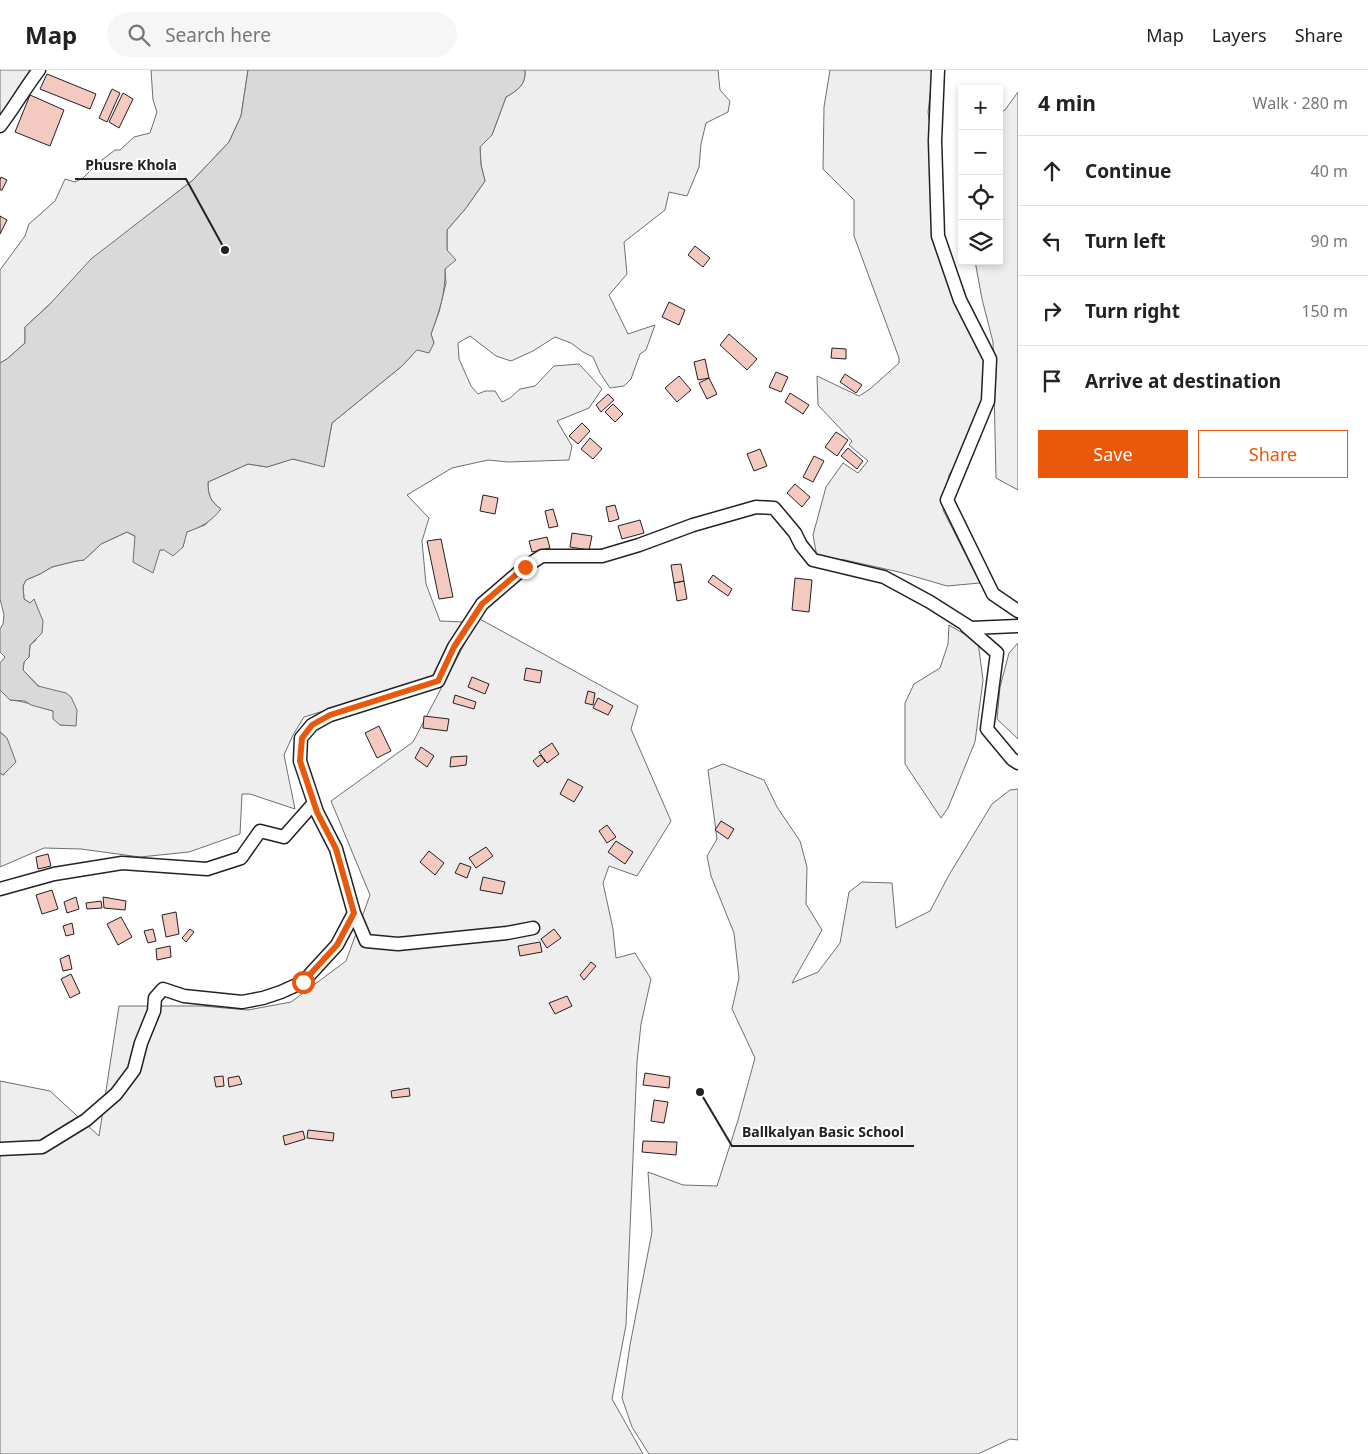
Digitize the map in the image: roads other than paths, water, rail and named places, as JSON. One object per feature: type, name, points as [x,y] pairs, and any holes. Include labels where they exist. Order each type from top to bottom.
[{"type":"street","points":[[0,126],[39,70]]},
{"type":"street","points":[[938,70],[935,141],[938,236],[960,300],[990,360],[988,401],[947,500],[993,594],[1018,611]]},
{"type":"street","points":[[533,928],[507,933],[398,944],[366,941],[354,913],[336,849],[317,812],[300,761],[302,738],[312,725],[330,715],[438,681],[454,647],[482,604],[525,567],[542,556],[602,556],[756,506],[774,508],[795,533],[801,545],[813,560],[884,577],[930,602],[971,628],[1018,626]]},
{"type":"street","points":[[959,620],[997,653],[987,729],[1018,764]]},
{"type":"street","points":[[0,889],[54,874],[122,863],[208,869],[240,858],[260,831],[284,837],[314,803]]},
{"type":"street","points":[[0,1150],[42,1147],[86,1120],[116,1094],[134,1070],[141,1043],[154,1011],[155,998],[163,989],[184,996],[242,1002],[281,992],[303,982],[337,945],[354,913]]},
{"type":"place","name":"Phusre Khola","points":[[225,250]]},
{"type":"place","name":"Ballkalyan Basic School","points":[[700,1092]]}]
